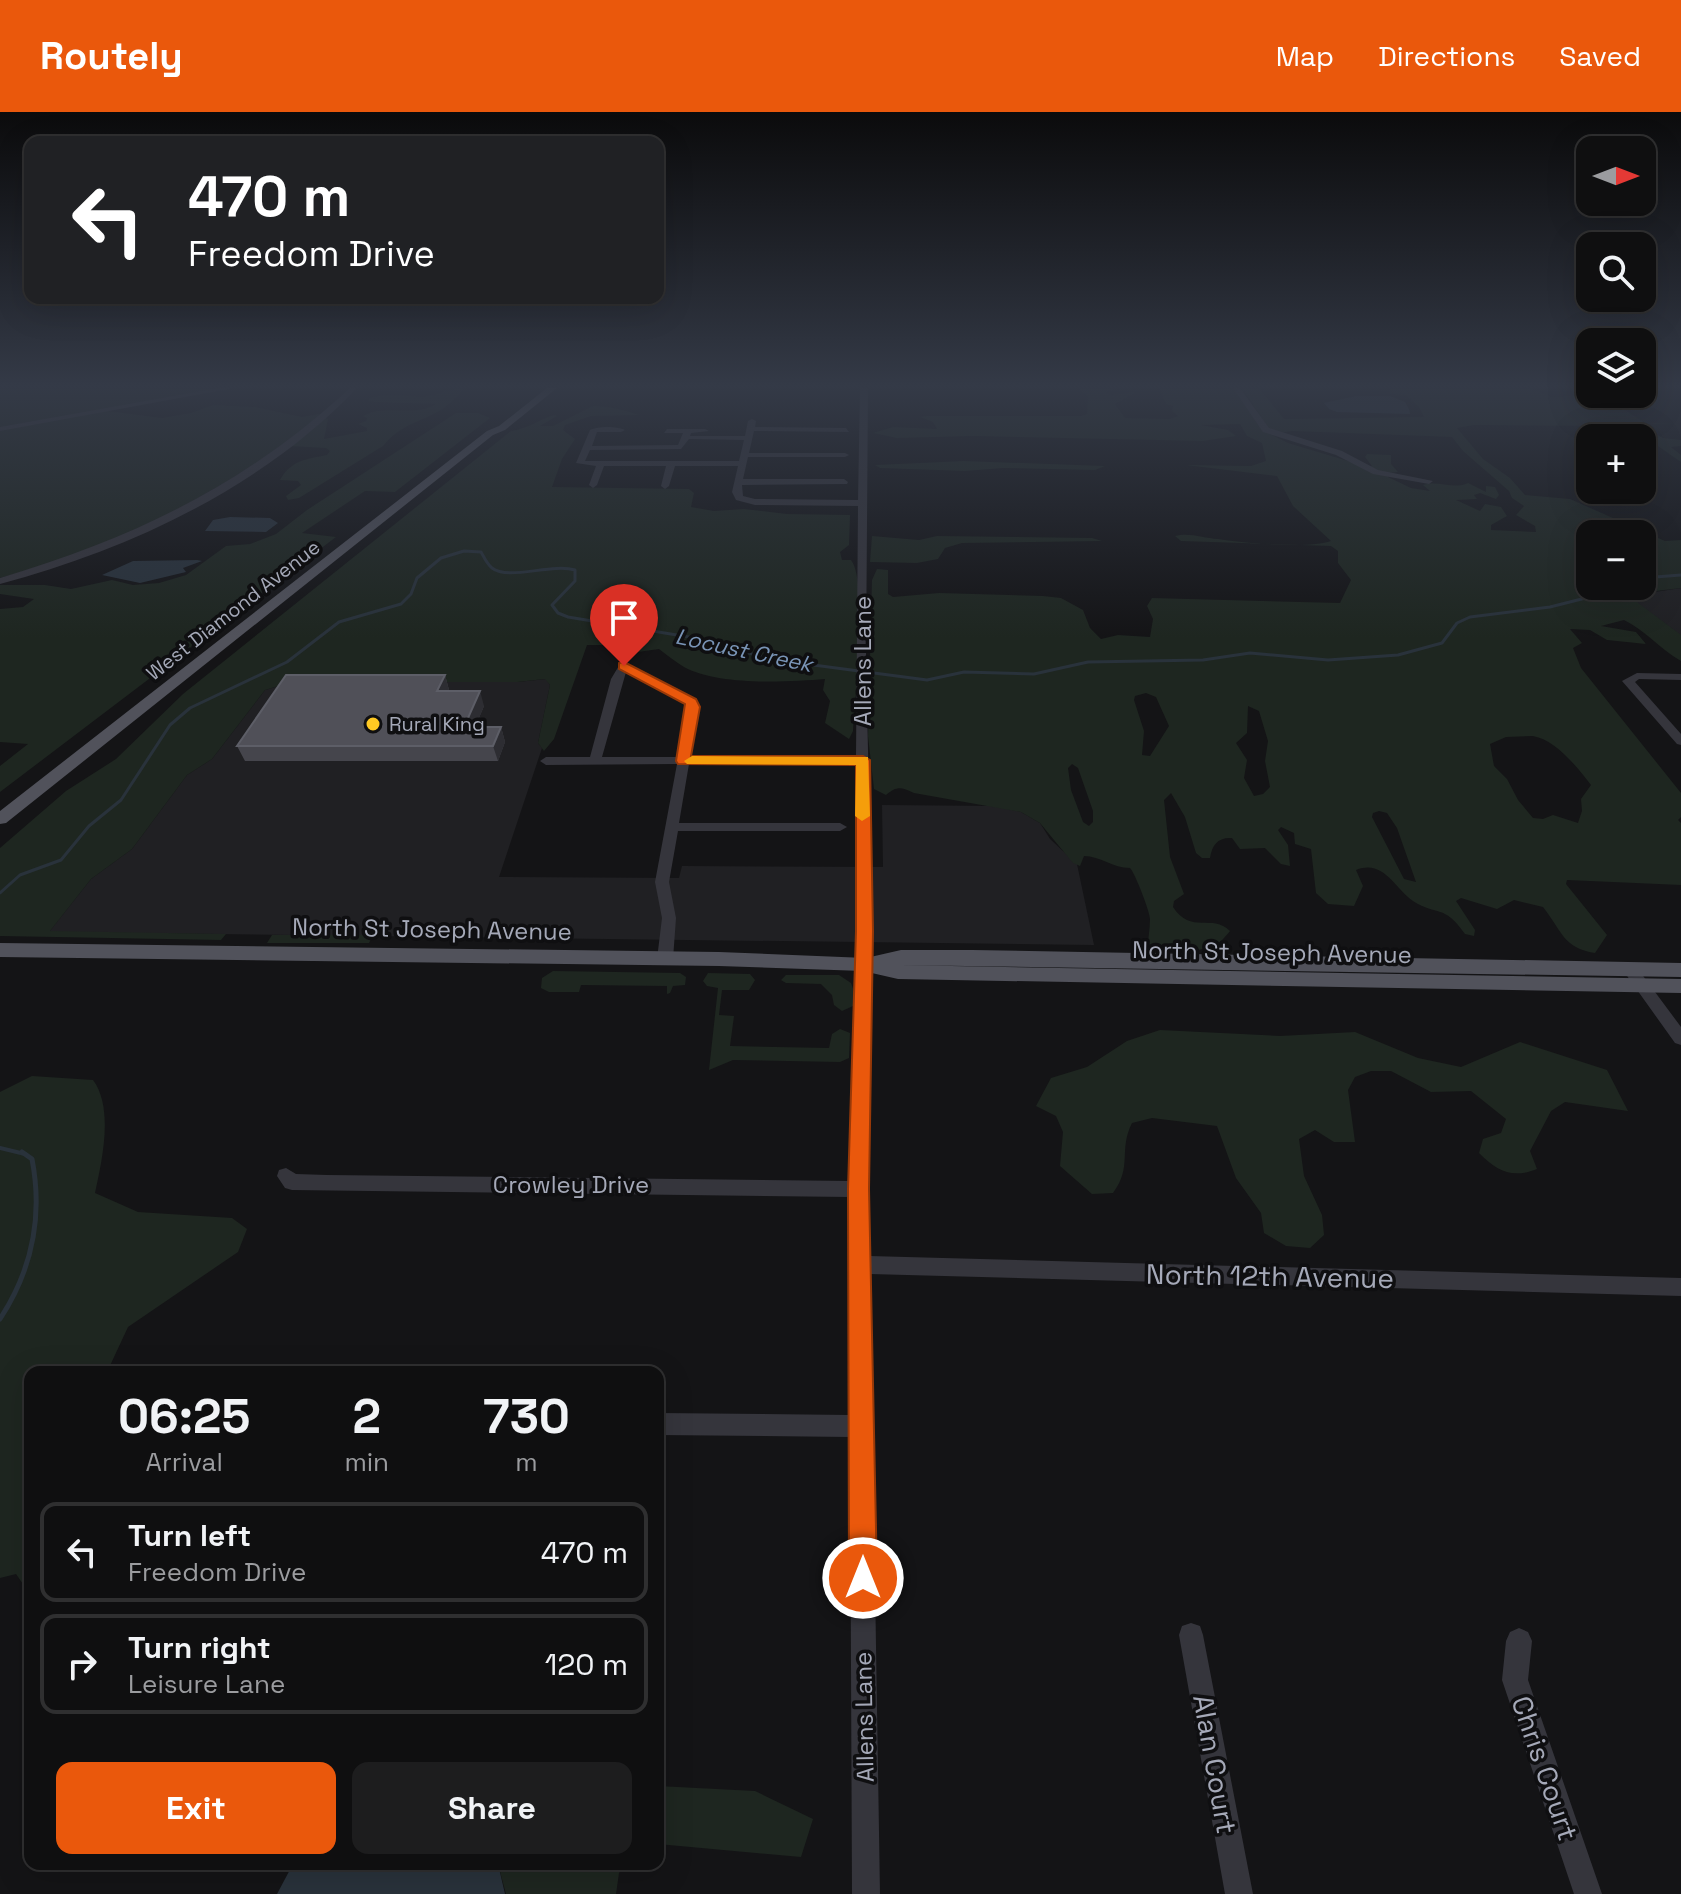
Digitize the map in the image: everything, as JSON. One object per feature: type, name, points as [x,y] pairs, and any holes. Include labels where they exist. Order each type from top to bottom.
[{"type":"main road","name":"West Diamond Avenue","points":[[0,819],[442,471]]},
{"type":"main road","name":"North St Joseph Avenue","points":[[0,950],[863,964],[915,957],[1681,970]]},
{"type":"main road","name":"North St Joseph Avenue","points":[[863,964],[898,972],[1681,986]]},
{"type":"street","points":[[0,581],[78,557],[196,503],[247,471]]},
{"type":"street","points":[[593,485],[598,471]]},
{"type":"street","points":[[665,486],[669,471]]},
{"type":"street","points":[[740,471],[737,495],[744,500],[863,503]]},
{"type":"street","name":"Allens Lane","points":[[863,471],[859,1265],[866,1894]]},
{"type":"street","points":[[1374,471],[1429,481]]},
{"type":"street","points":[[738,482],[844,482]]},
{"type":"street","points":[[595,761],[617,679],[624,666],[691,702],[693,707],[662,882],[669,918],[665,959]]},
{"type":"street","points":[[1681,677],[1629,679],[1628,682],[1681,741]]},
{"type":"street","points":[[546,761],[863,760]]},
{"type":"street","points":[[672,827],[840,827]]},
{"type":"street","points":[[1630,969],[1681,1039]]},
{"type":"street","name":"Crowley Drive","points":[[286,1176],[292,1182],[327,1183],[859,1189]]},
{"type":"street","name":"North 12th Avenue","points":[[859,1265],[1681,1287]]},
{"type":"street","points":[[664,1424],[862,1426]]},
{"type":"street","name":"Alan Court","points":[[1191,1635],[1239,1894]]},
{"type":"street","name":"Chris Court","points":[[1519,1641],[1515,1680],[1588,1894]]},
{"type":"shaded area","points":[[0,471],[245,471],[163,518],[74,557],[0,578]]},
{"type":"shaded area","points":[[342,471],[299,498],[288,500],[286,496],[301,485],[298,481],[280,480],[284,473]]},
{"type":"shaded area","points":[[367,471],[422,471],[395,492],[365,491],[302,533],[336,537],[0,792],[0,766],[28,744],[0,742],[0,609],[23,607],[34,599],[0,594],[0,585],[45,585],[71,589],[112,580],[133,585],[159,583],[186,575],[226,546],[250,544],[276,534]]},
{"type":"shaded area","points":[[461,471],[558,471],[552,487],[689,489],[694,493],[691,507],[714,511],[744,509],[787,514],[850,515],[849,545],[840,552],[842,560],[851,560],[856,572],[860,615],[853,731],[849,739],[825,723],[830,701],[823,690],[825,679],[753,681],[715,677],[684,667],[659,649],[631,653],[629,650],[641,643],[640,639],[618,645],[587,645],[554,739],[544,751],[538,743],[550,685],[545,679],[517,682],[292,682],[265,690],[212,759],[187,775],[132,849],[91,879],[50,931],[226,934],[221,940],[0,936],[0,848],[66,791],[116,759],[183,694]]},
{"type":"shaded area","points":[[1237,471],[1397,471],[1389,473],[1388,477],[1411,488],[1430,491],[1423,485],[1457,486],[1468,483],[1486,492],[1486,486],[1495,487],[1499,495],[1496,499],[1480,493],[1474,495],[1477,499],[1456,500],[1480,511],[1485,504],[1501,507],[1507,516],[1491,525],[1491,530],[1536,532],[1535,526],[1516,515],[1524,506],[1486,471],[1500,471],[1525,495],[1570,499],[1618,520],[1576,520],[1576,600],[1634,600],[1681,635],[1681,661],[1624,620],[1601,626],[1636,632],[1646,644],[1607,640],[1590,630],[1570,629],[1582,643],[1573,648],[1581,668],[1681,793],[1681,817],[1678,820],[1681,823],[1681,885],[1567,880],[1566,884],[1607,935],[1595,953],[1569,943],[1543,907],[1514,900],[1497,909],[1461,898],[1456,901],[1475,930],[1474,936],[1465,934],[1445,914],[1413,901],[1388,876],[1374,868],[1356,870],[1363,886],[1354,906],[1328,904],[1316,893],[1311,849],[1295,844],[1294,833],[1281,827],[1278,830],[1288,845],[1290,866],[1281,864],[1265,848],[1240,849],[1232,838],[1219,840],[1210,858],[1202,858],[1196,853],[1185,817],[1171,793],[1164,800],[1170,857],[1184,894],[1174,901],[1173,907],[1187,920],[1216,924],[1230,931],[1219,943],[1208,948],[1163,951],[1148,947],[1149,915],[1130,868],[1084,856],[1080,866],[1073,863],[1040,823],[1021,812],[902,789],[886,795],[874,789],[868,736],[872,580],[877,569],[888,570],[888,594],[893,597],[939,593],[1061,598],[1083,610],[1090,628],[1101,639],[1118,635],[1150,637],[1153,619],[1147,606],[1152,598],[1340,603],[1351,580],[1338,563],[1338,551],[1331,546],[1297,545],[1331,541],[1293,506],[1277,476]],"holes":[[[1146,693],[1156,697],[1169,726],[1150,756],[1142,755],[1144,731],[1134,700],[1135,696]],[[1248,706],[1259,711],[1268,741],[1265,761],[1270,787],[1263,794],[1254,796],[1244,778],[1247,760],[1236,743],[1247,733]],[[1533,736],[1550,743],[1566,756],[1591,785],[1581,799],[1582,811],[1578,823],[1553,815],[1543,819],[1533,818],[1518,800],[1507,779],[1494,766],[1490,744],[1506,737]],[[1072,764],[1078,768],[1093,811],[1093,822],[1089,826],[1083,822],[1071,790],[1068,768]],[[1379,811],[1387,813],[1397,828],[1416,882],[1404,879],[1372,817]]]},
{"type":"shaded area","points":[[230,517],[270,518],[278,523],[266,532],[205,531],[213,520]]},
{"type":"shaded area","points":[[1191,535],[1264,544],[1181,541],[1175,536]]},
{"type":"shaded area","points":[[872,536],[919,540],[937,536],[1092,538],[1102,541],[962,543],[945,548],[938,559],[917,563],[870,562]]},
{"type":"shaded area","points":[[1656,537],[1665,541],[1681,540],[1681,588],[1656,591]]},
{"type":"shaded area","points":[[133,561],[202,561],[183,568],[186,572],[140,583],[102,575]]},
{"type":"shaded area","points":[[1681,588],[1681,645],[1630,600],[1656,600],[1656,592]]},
{"type":"shaded area","points":[[546,679],[550,685],[538,743],[542,748],[499,877],[679,878],[682,866],[883,867],[882,805],[995,806],[1021,812],[1040,823],[1050,839],[1077,864],[1094,945],[49,932],[91,879],[132,849],[187,775],[212,759],[265,690],[292,682],[517,682]]},
{"type":"shaded area","points":[[272,935],[373,935],[369,943],[267,943]]},
{"type":"shaded area","points":[[553,971],[680,973],[686,977],[685,985],[673,986],[667,994],[667,986],[581,985],[579,992],[549,992],[541,988],[542,978]]},
{"type":"shaded area","points":[[708,973],[750,974],[755,980],[749,990],[722,990],[719,1015],[734,1016],[730,1046],[829,1048],[832,1034],[840,1029],[850,1033],[849,1058],[840,1062],[733,1060],[709,1070],[718,988],[707,986],[703,981]]},
{"type":"shaded area","points":[[786,975],[839,975],[851,983],[856,997],[853,1006],[842,1011],[834,1005],[832,995],[821,984],[786,983],[781,980]]},
{"type":"shaded area","points":[[1160,1030],[1280,1036],[1355,1032],[1418,1058],[1461,1067],[1520,1042],[1607,1070],[1628,1111],[1565,1102],[1551,1111],[1530,1151],[1537,1169],[1512,1173],[1499,1169],[1479,1153],[1483,1139],[1501,1133],[1506,1119],[1471,1091],[1431,1092],[1391,1071],[1371,1071],[1355,1077],[1348,1090],[1355,1142],[1334,1142],[1315,1130],[1299,1139],[1304,1176],[1322,1215],[1324,1235],[1310,1248],[1286,1246],[1264,1233],[1261,1213],[1236,1178],[1217,1126],[1152,1118],[1132,1123],[1122,1175],[1113,1193],[1092,1194],[1060,1166],[1063,1132],[1056,1116],[1036,1106],[1051,1078],[1087,1067],[1127,1041]]},
{"type":"shaded area","points":[[32,1076],[93,1080],[105,1120],[95,1193],[138,1212],[232,1218],[247,1229],[238,1252],[128,1327],[110,1366],[24,1366],[24,1585],[16,1574],[0,1578],[0,1092]]},
{"type":"shaded area","points":[[664,1786],[755,1791],[813,1819],[801,1857],[664,1845]]},
{"type":"shaded area","points":[[290,1870],[499,1870],[505,1894],[277,1894]]},
{"type":"shaded area","points":[[500,1870],[621,1870],[616,1894],[506,1894]]},
{"type":"building","name":"Rural King","points":[[286,675],[445,675],[437,691],[480,691],[464,727],[501,727],[493,746],[237,746]]},
{"type":"waterway","name":"Locust Creek","points":[[0,893],[20,875],[61,860],[89,826],[121,800],[170,725],[190,708],[287,662],[339,622],[401,604],[411,594],[417,578],[441,558],[464,551],[481,552],[490,566],[499,572],[575,570],[575,581],[552,605],[558,613],[568,617],[707,640],[768,659],[927,680],[964,672],[1034,674],[1088,662],[1203,660],[1250,653],[1328,660],[1398,655],[1442,643],[1457,623],[1470,617],[1550,607],[1578,600]]},
{"type":"waterway","name":"Locust Creek","points":[[1656,577],[1681,575]]},
{"type":"waterway","name":"Locust Creek","points":[[0,1148],[25,1154]]},
{"type":"waterway","name":"Locust Creek","points":[[0,1319],[20,1281],[32,1242],[35,1180],[32,1159],[25,1154]]},
{"type":"slow traffic","points":[[692,761],[863,760],[862,816]]},
{"type":"place","name":"Rural King","points":[[373,724]]},
{"type":"route","points":[[624,666],[689,699],[693,704],[683,761],[863,760],[865,931],[859,1189],[863,1578]]}]
